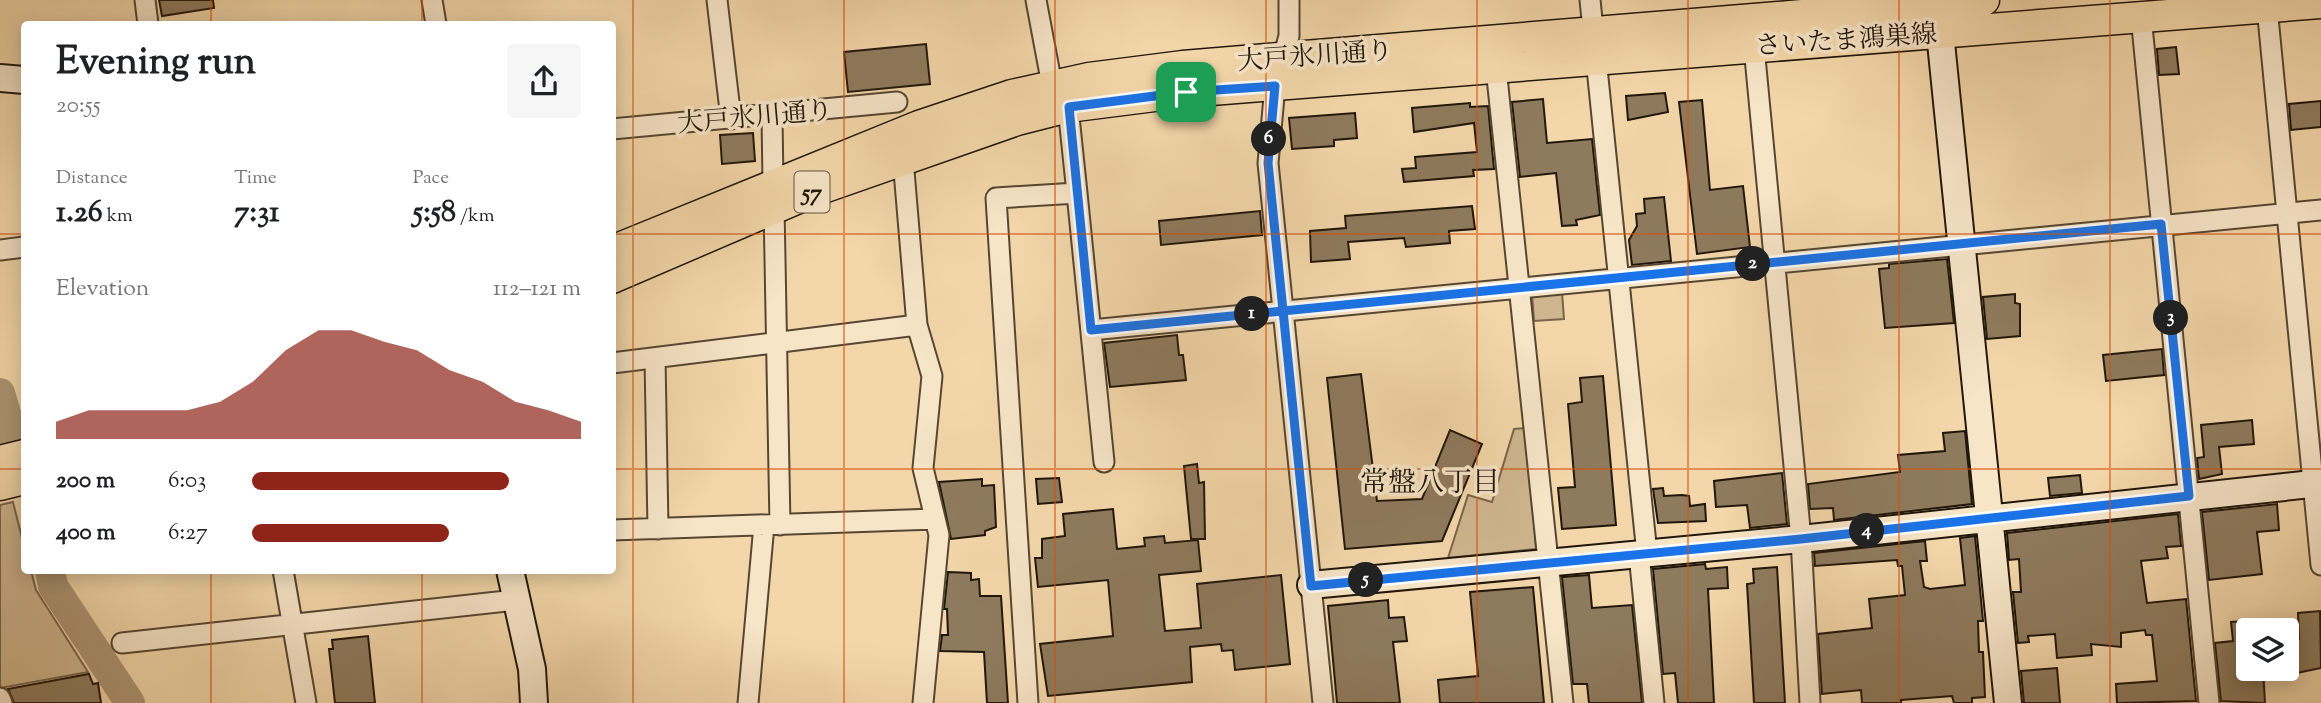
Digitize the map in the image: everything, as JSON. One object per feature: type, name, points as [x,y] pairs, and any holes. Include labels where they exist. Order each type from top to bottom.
[{"type":"main road","name":"さいたま鴻巣線","points":[[1938,12],[1984,0]]},
{"type":"main road","name":"さいたま鴻巣線","points":[[1495,54],[1595,46],[1752,22],[1938,12],[2141,16],[2321,3]]},
{"type":"main road","name":"大戸氷川通り","points":[[1015,107],[1060,96],[1136,70],[1279,72],[1495,54]]},
{"type":"main road","name":"57","points":[[616,250],[774,195],[903,159],[1015,107]]},
{"type":"main road","name":"57","points":[[616,276],[774,195],[919,126],[1015,107]]},
{"type":"street","points":[[145,0],[148,21]]},
{"type":"street","points":[[432,0],[436,21]]},
{"type":"street","points":[[717,0],[731,119]]},
{"type":"street","points":[[1036,0],[1060,96],[1077,193],[1104,462]]},
{"type":"street","points":[[1289,0],[1289,36],[1279,72],[1268,163],[1323,703]]},
{"type":"street","points":[[1590,0],[1619,278],[1654,703]]},
{"type":"street","points":[[2267,7],[2317,484],[2321,565]]},
{"type":"street","points":[[1938,12],[2008,703]]},
{"type":"street","points":[[2141,16],[2209,703]]},
{"type":"street","points":[[1752,22],[1801,539],[1810,703]]},
{"type":"street","points":[[1495,54],[1563,703]]},
{"type":"street","points":[[0,78],[21,80]]},
{"type":"street","name":"大戸氷川通り","points":[[616,130],[897,102]]},
{"type":"street","points":[[748,703],[772,525],[776,342],[772,116]]},
{"type":"street","points":[[903,159],[917,325],[933,376],[923,468],[939,535],[923,703]]},
{"type":"street","points":[[1028,703],[996,198],[1077,193]]},
{"type":"street","points":[[1091,330],[2321,210]]},
{"type":"street","points":[[0,250],[21,247]]},
{"type":"street","points":[[616,363],[917,325]]},
{"type":"street","points":[[655,358],[659,529]]},
{"type":"street","points":[[1311,586],[1801,539],[2317,484]]},
{"type":"street","points":[[616,530],[935,519]]},
{"type":"street","points":[[284,574],[306,703]]},
{"type":"street","points":[[511,574],[532,669],[534,703]]},
{"type":"street","points":[[121,643],[516,600]]},
{"type":"street","points":[[0,698],[2,703]]},
{"type":"shaded area","points":[[1562,292],[1564,319],[1534,321],[1532,294]]},
{"type":"shaded area","points":[[1527,428],[1536,549],[1448,558],[1468,495],[1492,502],[1514,429]]},
{"type":"shaded area","points":[[13,502],[21,534],[21,574],[32,574],[36,590],[88,672],[0,688],[0,505]]},
{"type":"building","points":[[159,0],[213,0],[214,8],[162,16]]},
{"type":"building","points":[[926,44],[930,84],[848,92],[844,52]]},
{"type":"building","points":[[2176,47],[2179,74],[2159,75],[2157,49]]},
{"type":"building","points":[[1665,93],[1668,112],[1628,120],[1626,96]]},
{"type":"building","points":[[1543,99],[1547,143],[1592,139],[1600,215],[1576,220],[1577,225],[1562,226],[1556,173],[1520,177],[1512,102]]},
{"type":"building","points":[[1702,100],[1710,190],[1743,186],[1750,247],[1697,254],[1679,102]]},
{"type":"building","points":[[2321,101],[2321,127],[2291,130],[2289,104]]},
{"type":"building","points":[[1470,103],[1470,107],[1488,106],[1494,169],[1473,170],[1474,176],[1404,182],[1402,169],[1416,168],[1415,157],[1477,152],[1474,123],[1414,132],[1412,108]]},
{"type":"building","points":[[1355,113],[1357,138],[1334,140],[1334,146],[1292,149],[1289,118]]},
{"type":"building","points":[[753,133],[755,161],[722,164],[720,135]]},
{"type":"building","points":[[1664,197],[1671,261],[1632,265],[1629,240],[1637,226],[1636,214],[1645,213],[1644,199]]},
{"type":"building","points":[[1472,206],[1475,229],[1449,231],[1450,243],[1406,247],[1404,238],[1348,242],[1350,259],[1311,262],[1310,231],[1346,228],[1345,216]]},
{"type":"building","points":[[1260,211],[1262,235],[1161,245],[1159,221]]},
{"type":"building","points":[[1947,259],[1954,323],[1885,328],[1879,269],[1889,268],[1889,264]]},
{"type":"building","points":[[2015,294],[2015,303],[2020,304],[2020,336],[1987,339],[1983,297]]},
{"type":"building","points":[[1177,335],[1186,380],[1110,387],[1104,343]]},
{"type":"building","points":[[2162,349],[2164,375],[2106,381],[2103,355]]},
{"type":"building","points":[[1361,374],[1377,501],[1422,499],[1450,430],[1482,444],[1442,541],[1345,549],[1327,378]]},
{"type":"building","points":[[1603,376],[1616,525],[1562,529],[1558,488],[1575,487],[1568,404],[1582,402],[1580,378]]},
{"type":"building","points":[[2252,420],[2254,444],[2219,447],[2222,474],[2199,479],[2197,458],[2204,457],[2201,425]]},
{"type":"building","points":[[1965,431],[1972,504],[1834,520],[1833,508],[1810,509],[1808,484],[1900,472],[1898,455],[1945,451],[1943,433]]},
{"type":"building","points":[[1197,464],[1199,483],[1204,482],[1205,539],[1191,539],[1184,466]]},
{"type":"building","points":[[1782,473],[1787,524],[1750,528],[1747,505],[1716,507],[1714,481]]},
{"type":"building","points":[[2080,475],[2082,493],[2050,496],[2048,478]]},
{"type":"building","points":[[1059,478],[1062,502],[1038,504],[1036,479]]},
{"type":"building","points":[[982,479],[982,486],[994,485],[996,527],[985,531],[985,535],[951,539],[939,482]]},
{"type":"building","points":[[1663,488],[1664,496],[1689,496],[1690,506],[1705,504],[1706,521],[1658,523],[1653,489]]},
{"type":"building","points":[[2277,504],[2279,530],[2257,532],[2262,574],[2209,580],[2202,512]]},
{"type":"building","points":[[1113,509],[1117,549],[1145,546],[1144,538],[1164,536],[1165,543],[1198,540],[1201,571],[1159,575],[1165,631],[1201,628],[1197,584],[1281,575],[1290,664],[1235,670],[1233,650],[1222,651],[1221,644],[1190,647],[1192,682],[1048,696],[1040,644],[1113,636],[1108,580],[1038,587],[1035,558],[1042,558],[1042,539],[1065,536],[1063,514]]},
{"type":"building","points":[[2178,514],[2181,546],[2166,547],[2168,558],[2141,561],[2147,603],[2186,599],[2196,701],[2117,703],[2116,684],[2157,681],[2152,635],[2146,635],[2145,630],[2121,633],[2121,647],[2091,644],[2092,655],[2057,658],[2055,634],[2028,636],[2029,642],[2018,643],[2013,592],[2021,592],[2019,559],[2009,560],[2007,533]]},
{"type":"building","points":[[1975,536],[1983,621],[1978,621],[1979,652],[1983,652],[1985,697],[1972,698],[1972,703],[1954,703],[1952,696],[1901,700],[1901,703],[1862,703],[1861,690],[1822,694],[1818,634],[1872,628],[1869,599],[1905,595],[1902,566],[1898,566],[1897,560],[1815,566],[1814,553],[1925,541],[1927,561],[1920,561],[1924,587],[1930,589],[1965,585],[1960,538]]},
{"type":"building","points":[[1705,564],[1706,569],[1727,567],[1728,588],[1708,589],[1714,703],[1678,703],[1675,673],[1663,674],[1653,569]]},
{"type":"building","points":[[1777,567],[1785,703],[1754,703],[1747,584],[1754,583],[1753,569]]},
{"type":"building","points":[[948,572],[971,573],[971,580],[979,579],[980,596],[1001,596],[1008,703],[987,703],[984,652],[940,651],[942,635],[948,635],[947,609],[944,609]]},
{"type":"building","points":[[1589,575],[1592,608],[1632,605],[1642,703],[1589,703],[1587,684],[1573,684],[1562,577]]},
{"type":"building","points":[[1533,587],[1544,703],[1440,703],[1438,680],[1478,676],[1470,592]]},
{"type":"building","points":[[1388,600],[1389,618],[1404,617],[1407,641],[1393,642],[1400,703],[1337,703],[1328,606]]},
{"type":"building","points":[[2320,611],[2321,668],[2299,673],[2298,613]]},
{"type":"building","points":[[2231,622],[2236,622],[2236,681],[2264,681],[2265,703],[2221,701],[2215,643],[2233,641]]},
{"type":"building","points":[[368,636],[375,703],[335,703],[329,649],[333,649],[332,640]]},
{"type":"building","points":[[2057,668],[2060,703],[2024,703],[2021,671]]},
{"type":"building","points":[[89,674],[93,684],[98,683],[101,703],[14,703],[8,689]]},
{"type":"waterway","points":[[0,393],[21,465]]},
{"type":"waterway","points":[[51,574],[53,586],[130,703]]},
{"type":"district","name":"常盤八丁目","points":[[1430,481]]},
{"type":"route","points":[[1186,92],[1069,107],[1091,330],[1283,311],[1521,288],[2161,224],[2189,496],[1801,539],[1311,586],[1283,311],[1268,163],[1275,86],[1186,92]]}]
